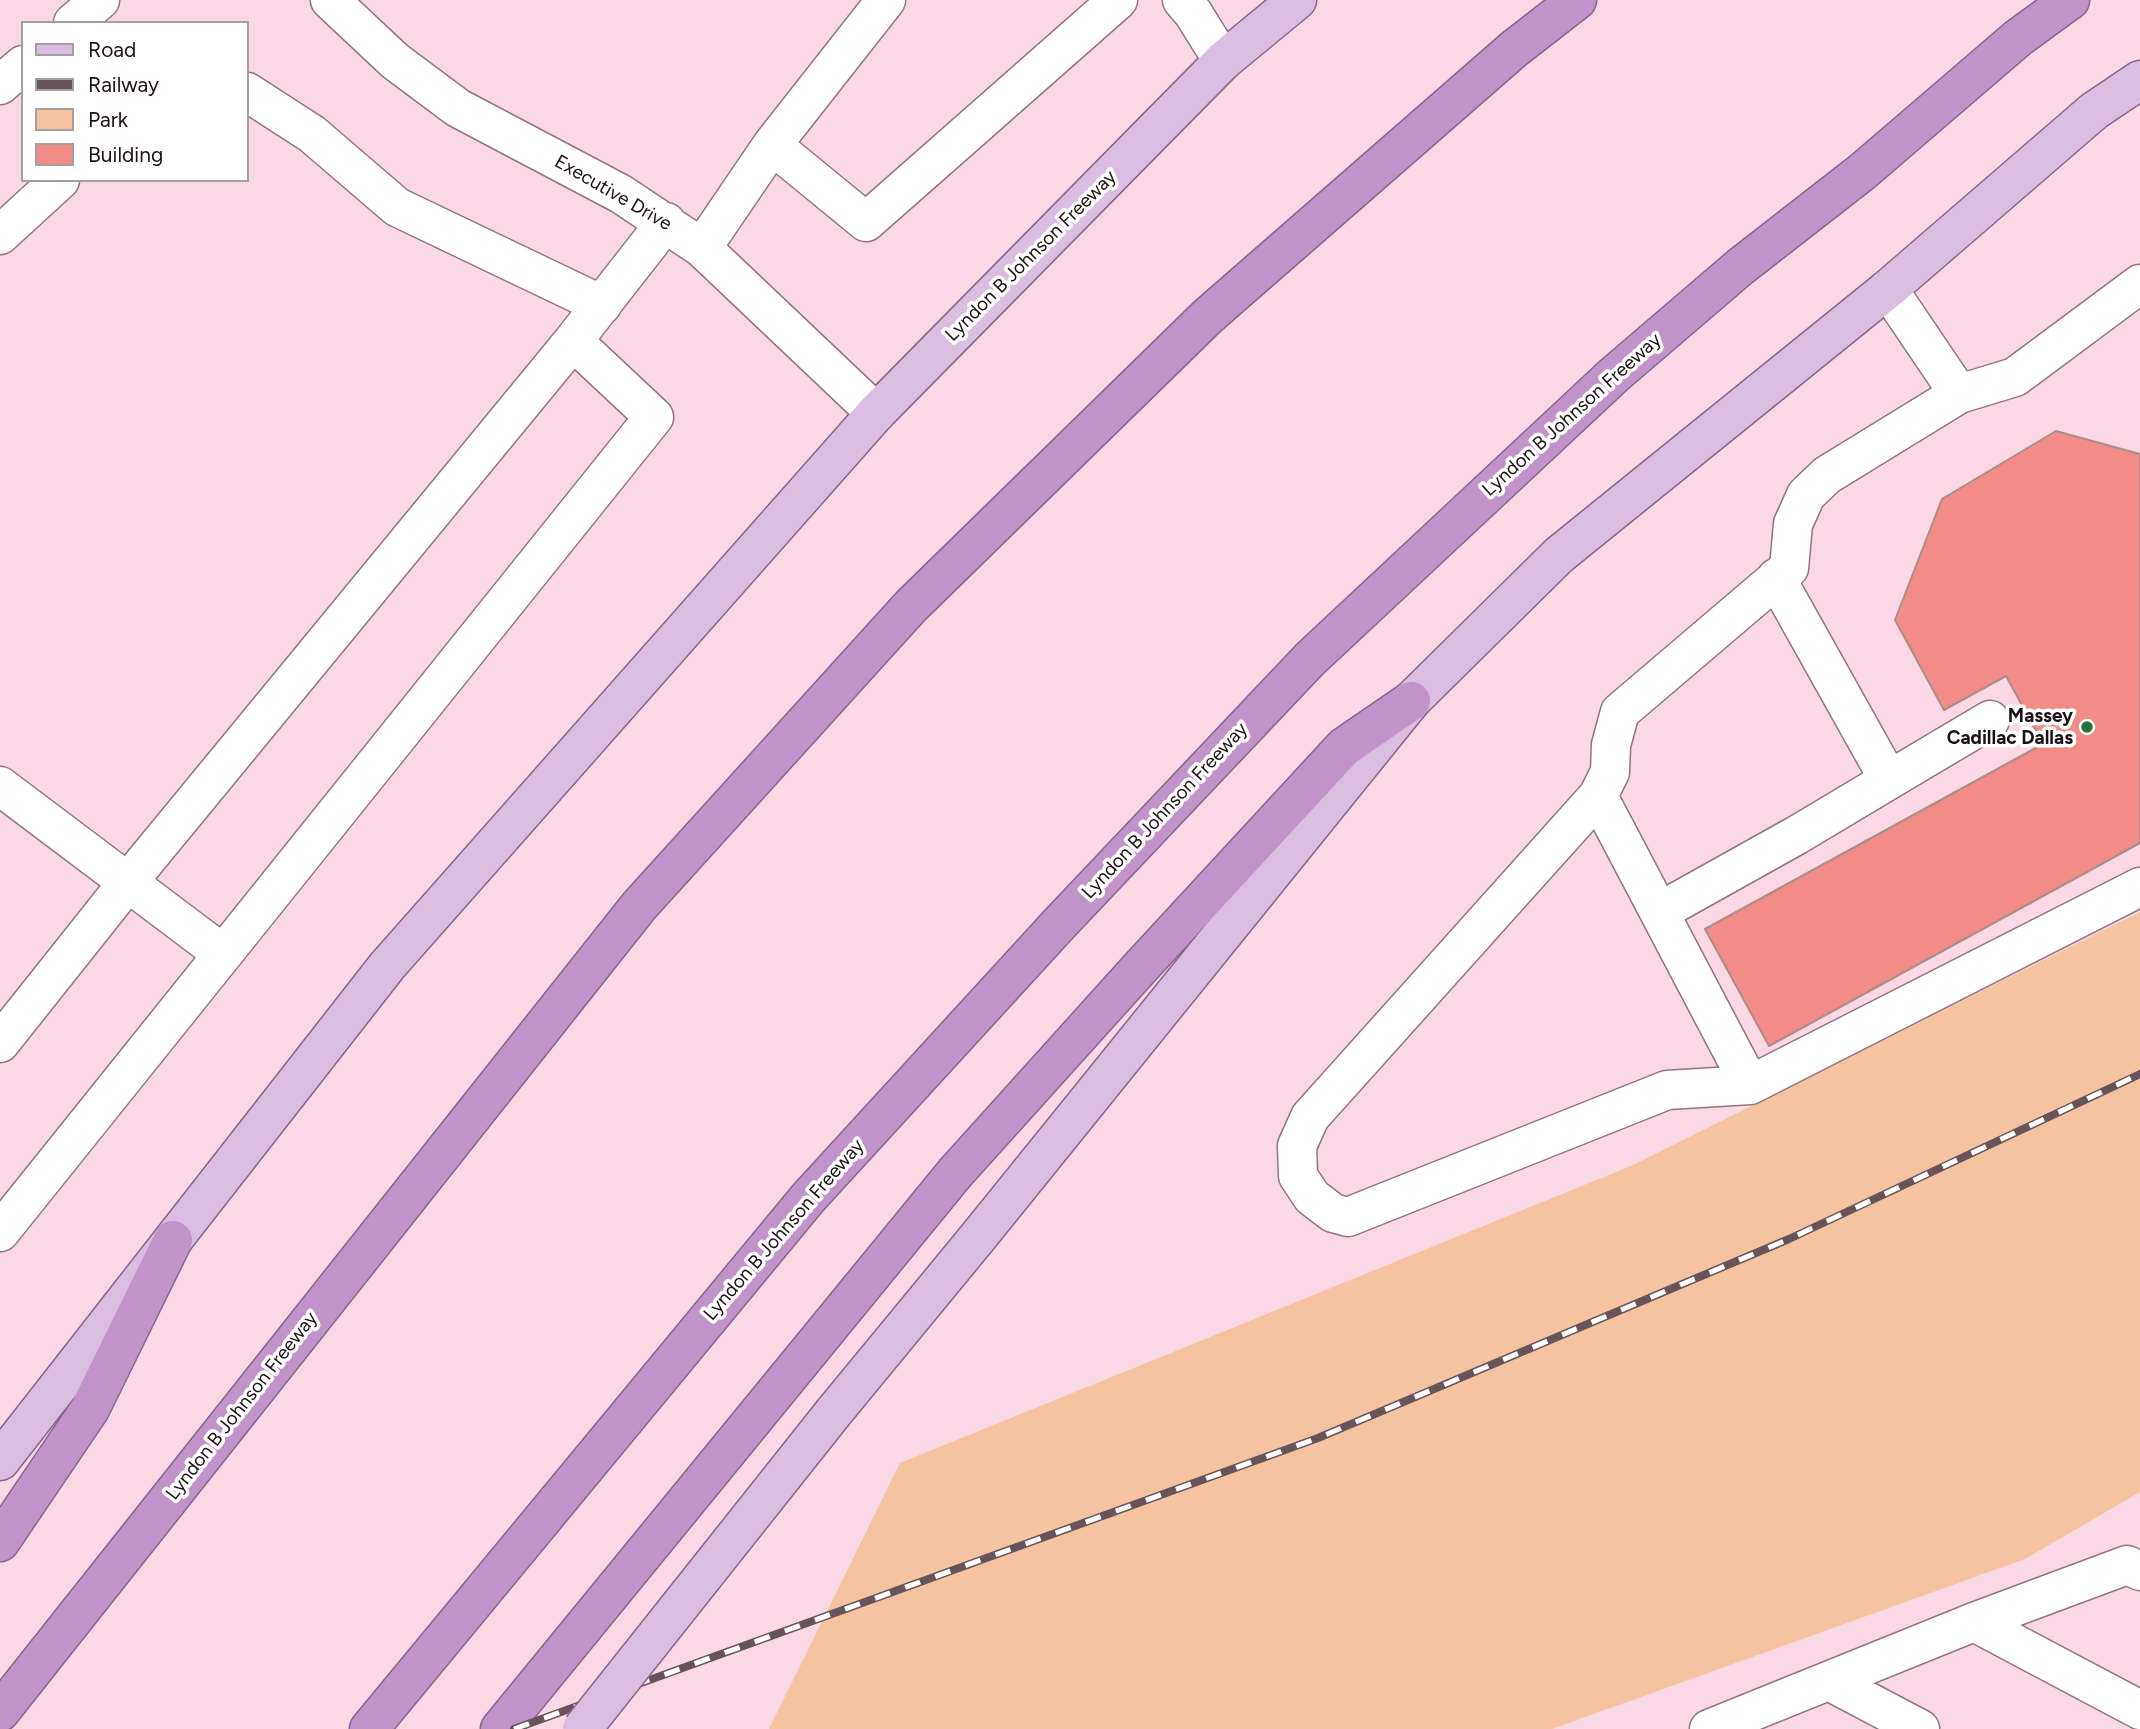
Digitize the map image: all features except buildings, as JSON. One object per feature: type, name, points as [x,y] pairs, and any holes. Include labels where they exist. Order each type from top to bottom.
[{"type":"highway","name":"Lyndon B Johnson Freeway","points":[[2,1709],[639,905],[911,606],[1208,316],[1514,49],[1577,0]]},
{"type":"highway","name":"Lyndon B Johnson Freeway","points":[[369,1729],[808,1198],[1068,914],[1310,659],[1614,375],[1740,267],[1862,172],[2018,38],[2070,0]]},
{"type":"highway","points":[[500,1729],[955,1173],[1345,747],[1411,701]]},
{"type":"highway","points":[[0,1542],[90,1409],[173,1240]]},
{"type":"main road","name":"Lyndon B Johnson Freeway","points":[[0,1461],[387,967],[876,413],[1223,61],[1297,0]]},
{"type":"main road","points":[[582,1729],[833,1413],[1411,701],[1559,555],[1888,289],[2094,111],[2140,80]]},
{"type":"street","points":[[75,21],[100,0]]},
{"type":"street","name":"Executive Drive","points":[[330,0],[395,61],[458,108],[621,194],[702,248],[876,413]]},
{"type":"street","points":[[702,248],[772,145],[886,0]]},
{"type":"street","points":[[772,145],[866,222],[1118,0]]},
{"type":"street","points":[[1182,0],[1223,61]]},
{"type":"street","points":[[0,85],[21,67]]},
{"type":"street","points":[[248,93],[312,134],[397,207],[601,305]]},
{"type":"street","points":[[0,235],[58,182]]},
{"type":"street","points":[[0,1042],[573,341],[666,222]]},
{"type":"street","points":[[2140,284],[2015,377],[1959,394],[1828,475],[1806,495],[1793,524],[1788,568],[1620,712],[1611,745],[1610,772],[1598,796],[1310,1117],[1297,1146],[1298,1176],[1312,1198],[1333,1213],[1348,1217],[1667,1090],[1750,1085],[2140,887]]},
{"type":"street","points":[[1888,289],[1959,394]]},
{"type":"street","points":[[0,1232],[654,417],[573,341]]},
{"type":"street","points":[[1776,578],[1889,780]]},
{"type":"street","points":[[1659,912],[1797,835],[1990,720]]},
{"type":"street","points":[[0,786],[223,954]]},
{"type":"street","points":[[1598,796],[1750,1085]]},
{"type":"street","points":[[1709,1729],[1974,1622],[2127,1565],[2140,1571]]},
{"type":"street","points":[[1974,1622],[2140,1710]]},
{"type":"street","points":[[1829,1681],[1920,1729]]},
{"type":"green space","points":[[2140,912],[2140,1492],[2025,1559],[1552,1729],[769,1729],[900,1463],[1631,1166]]},
{"type":"railway","points":[[514,1729],[1318,1438],[1789,1239],[2140,1074]]},
{"type":"place","name":"Massey Cadillac Dallas","points":[[2087,727]]}]
